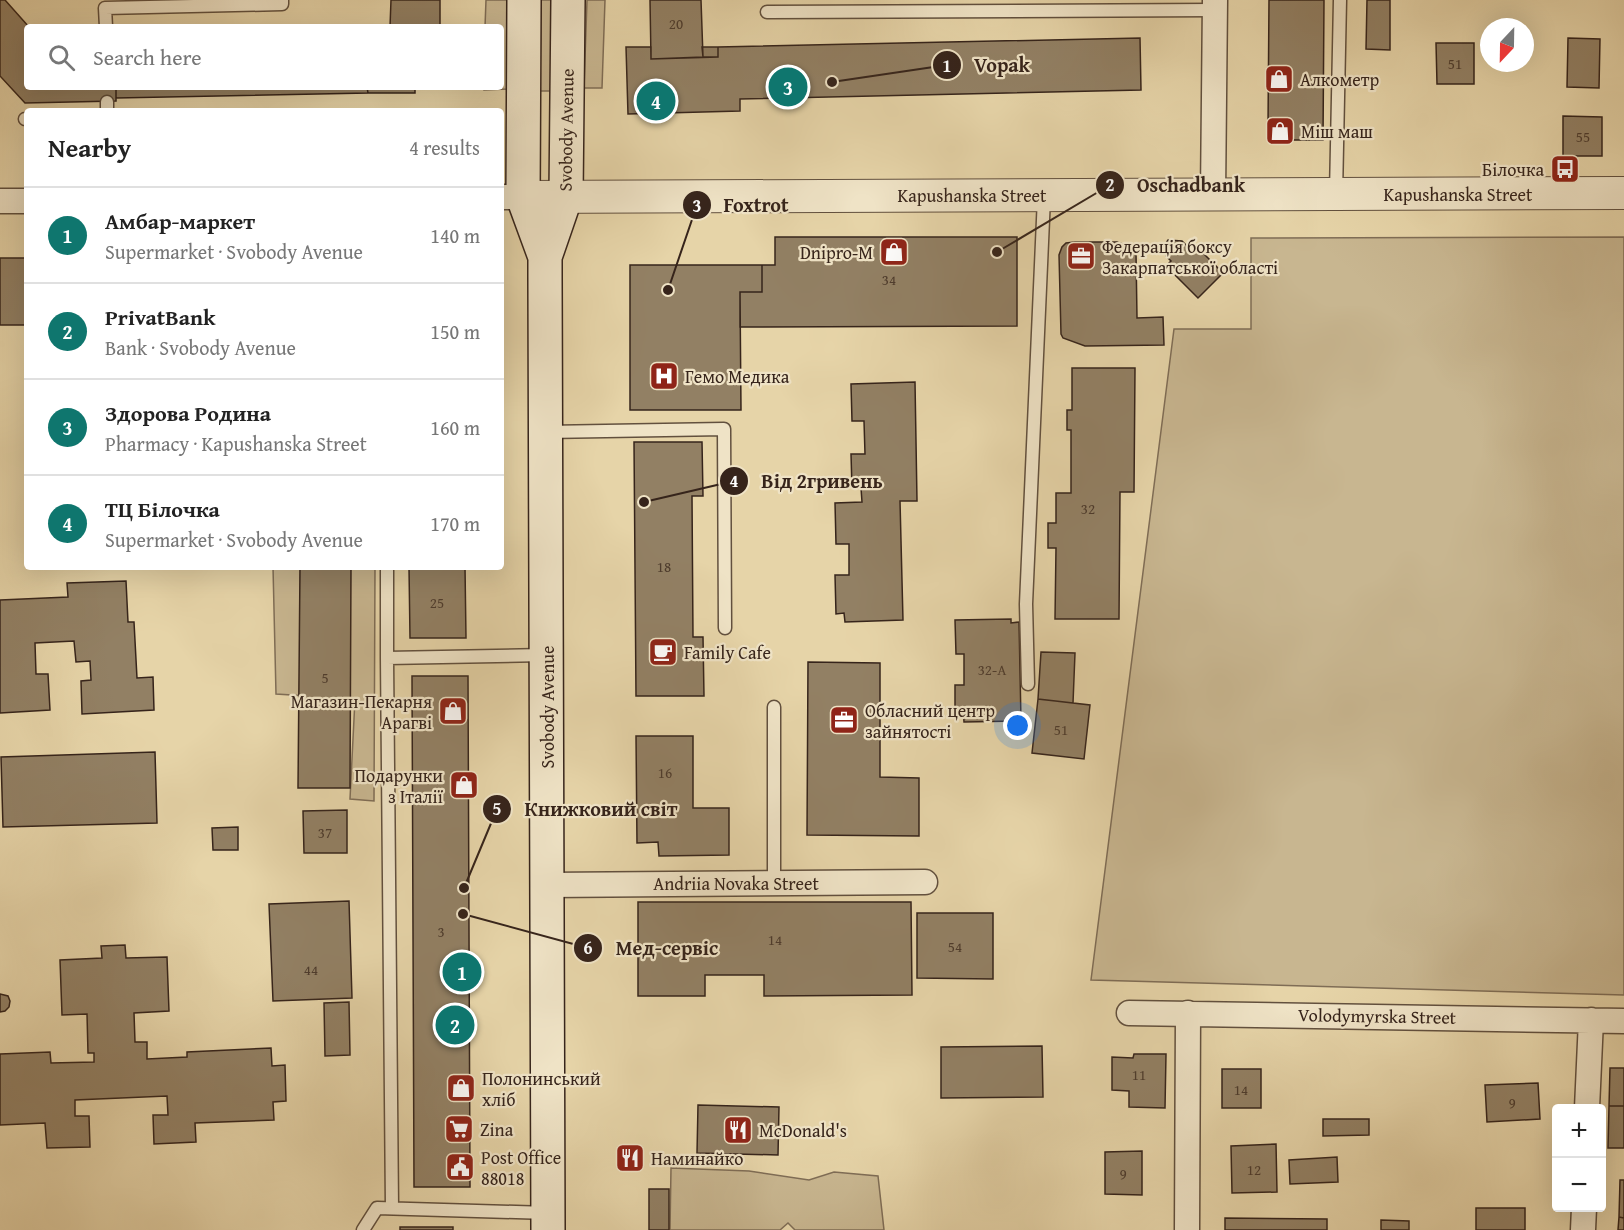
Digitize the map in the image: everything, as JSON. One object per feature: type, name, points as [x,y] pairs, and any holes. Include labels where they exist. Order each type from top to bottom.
[{"type":"main road","name":"Svobody Avenue","points":[[524,0],[512,197],[545,257]]},
{"type":"main road","name":"Svobody Avenue","points":[[549,1222],[545,257],[566,196],[567,0]]},
{"type":"street","points":[[1213,195],[1215,5]]},
{"type":"street","name":"Kapushanska Street","points":[[512,197],[1624,193]]},
{"type":"street","points":[[0,201],[24,201]]},
{"type":"street","name":"Andriia Novaka Street","points":[[548,885],[925,882]]},
{"type":"street","name":"Volodymyrska Street","points":[[1129,1013],[1624,1021]]},
{"type":"street","points":[[1187,1230],[1188,1013]]},
{"type":"street","points":[[1587,1104],[1591,1020]]},
{"type":"street","points":[[1583,1230],[1584,1212]]},
{"type":"lane","points":[[106,24],[105,8],[282,4],[282,0]]},
{"type":"lane","points":[[1336,195],[1340,0]]},
{"type":"lane","points":[[766,12],[1215,5]]},
{"type":"lane","points":[[1028,684],[1026,604],[1044,195]]},
{"type":"lane","points":[[546,432],[724,429],[725,628]]},
{"type":"lane","points":[[387,570],[392,1208]]},
{"type":"lane","points":[[387,658],[547,655]]},
{"type":"lane","points":[[774,706],[774,883]]},
{"type":"lane","points":[[363,1230],[377,1208],[549,1222]]},
{"type":"shaded area","points":[[486,0],[507,0],[507,89],[504,89],[504,24],[485,24]]},
{"type":"shaded area","points":[[541,0],[555,0],[555,91],[540,91]]},
{"type":"shaded area","points":[[587,0],[605,0],[602,88],[584,88]]},
{"type":"shaded area","points":[[1624,237],[1624,995],[1091,980],[1174,329],[1251,329],[1251,238]]},
{"type":"shaded area","points":[[273,570],[375,570],[374,801],[350,799],[355,699],[276,694]]},
{"type":"shaded area","points":[[671,1168],[749,1171],[809,1180],[834,1172],[878,1176],[884,1230],[795,1230],[788,1223],[780,1230],[670,1230]]},
{"type":"building","points":[[0,0],[5,0],[26,24],[24,24],[24,90],[116,90],[116,101],[25,103],[0,76]]},
{"type":"building","points":[[391,0],[440,0],[440,24],[390,24]]},
{"type":"building","points":[[650,0],[701,0],[703,57],[651,59]]},
{"type":"building","points":[[1269,0],[1324,0],[1323,140],[1279,140],[1268,127]]},
{"type":"building","points":[[1367,0],[1390,0],[1390,50],[1366,49]]},
{"type":"building","points":[[1140,38],[1141,90],[740,99],[740,111],[628,114],[626,47],[651,47],[651,59],[718,57],[718,47]]},
{"type":"building","points":[[1568,38],[1600,39],[1599,88],[1567,87]]},
{"type":"building","points":[[1436,43],[1474,43],[1474,84],[1437,84]]},
{"type":"building","points":[[702,47],[718,47],[718,57],[703,57]]},
{"type":"building","points":[[116,90],[368,90],[368,93],[116,98]]},
{"type":"building","points":[[368,90],[415,90],[415,93],[368,93]]},
{"type":"building","points":[[1563,116],[1602,117],[1602,156],[1563,156]]},
{"type":"building","points":[[775,237],[1017,237],[1017,326],[740,327],[740,292],[762,292],[762,265],[775,265]]},
{"type":"building","points":[[1168,240],[1182,241],[1187,246],[1191,241],[1223,273],[1198,298],[1166,266],[1171,261],[1166,256]]},
{"type":"building","points":[[1117,242],[1131,247],[1136,253],[1137,318],[1163,317],[1164,345],[1085,346],[1063,338],[1061,334],[1059,255],[1066,243]]},
{"type":"building","points":[[0,258],[24,258],[24,325],[0,325]]},
{"type":"building","points":[[630,265],[762,265],[762,292],[740,292],[741,410],[630,410]]},
{"type":"building","points":[[1072,368],[1135,368],[1134,492],[1120,492],[1119,619],[1055,619],[1056,548],[1048,548],[1048,523],[1056,523],[1056,493],[1071,493],[1071,430],[1067,430],[1067,410],[1072,410]]},
{"type":"building","points":[[915,382],[917,501],[900,501],[903,620],[845,622],[844,613],[836,614],[835,575],[849,575],[849,544],[836,544],[835,503],[862,502],[861,488],[852,488],[851,454],[865,454],[864,421],[852,421],[851,384]]},
{"type":"building","points":[[634,442],[702,442],[703,496],[692,496],[693,637],[703,637],[704,696],[636,696]]},
{"type":"building","points":[[300,570],[351,570],[350,788],[298,788]]},
{"type":"building","points":[[409,570],[465,570],[466,638],[410,638]]},
{"type":"building","points":[[126,581],[128,622],[134,622],[137,678],[153,677],[154,710],[82,714],[81,681],[91,680],[90,661],[76,662],[74,641],[35,643],[36,674],[48,674],[50,710],[0,713],[0,600],[68,597],[67,583]]},
{"type":"building","points":[[1011,619],[1011,623],[1019,622],[1021,721],[964,722],[963,708],[955,708],[955,685],[964,685],[964,654],[956,654],[955,620]]},
{"type":"building","points":[[1041,652],[1075,653],[1073,703],[1038,699]]},
{"type":"building","name":"Обласний центр зайнятості","points":[[808,662],[880,663],[880,777],[919,778],[919,836],[807,835]]},
{"type":"building","points":[[412,676],[468,676],[470,1187],[414,1187]]},
{"type":"building","points":[[1038,699],[1090,705],[1084,759],[1032,753]]},
{"type":"building","points":[[636,736],[693,736],[693,808],[729,808],[729,855],[659,856],[658,842],[637,843]]},
{"type":"building","points":[[155,752],[157,823],[3,827],[1,757]]},
{"type":"building","points":[[347,810],[347,853],[304,853],[303,811]]},
{"type":"building","points":[[238,827],[238,850],[213,850],[212,828]]},
{"type":"building","points":[[349,901],[352,998],[273,1001],[269,904]]},
{"type":"building","points":[[638,902],[911,902],[912,995],[764,996],[764,975],[705,975],[705,996],[638,996]]},
{"type":"building","points":[[917,913],[993,913],[993,979],[917,978]]},
{"type":"building","points":[[125,945],[126,958],[167,957],[169,1011],[134,1013],[135,1042],[147,1042],[147,1059],[187,1057],[187,1052],[271,1048],[272,1066],[285,1065],[286,1101],[273,1102],[274,1120],[195,1123],[196,1142],[154,1144],[153,1115],[168,1115],[167,1096],[75,1100],[75,1116],[89,1116],[90,1147],[47,1148],[45,1123],[0,1125],[0,1054],[50,1052],[51,1063],[94,1062],[94,1053],[88,1053],[87,1014],[62,1015],[60,960],[102,958],[101,946]]},
{"type":"building","points":[[0,994],[8,996],[10,1001],[9,1007],[0,1012]]},
{"type":"building","points":[[349,1002],[350,1055],[325,1056],[324,1003]]},
{"type":"building","points":[[1042,1046],[1043,1097],[941,1098],[941,1047]]},
{"type":"building","points":[[1134,1054],[1166,1054],[1165,1108],[1129,1107],[1129,1091],[1112,1090],[1112,1057],[1133,1058]]},
{"type":"building","points":[[1610,1068],[1624,1068],[1624,1106],[1609,1106]]},
{"type":"building","points":[[1222,1069],[1261,1069],[1261,1108],[1222,1108]]},
{"type":"building","points":[[1538,1083],[1540,1119],[1487,1122],[1485,1085]]},
{"type":"building","name":"McDonald's","points":[[698,1105],[779,1107],[778,1155],[697,1153]]},
{"type":"building","points":[[1609,1106],[1624,1106],[1624,1148],[1608,1148]]},
{"type":"building","points":[[1323,1119],[1369,1119],[1369,1135],[1323,1136]]},
{"type":"building","points":[[1276,1144],[1277,1192],[1232,1193],[1231,1146]]},
{"type":"building","points":[[1142,1151],[1142,1195],[1105,1194],[1105,1152]]},
{"type":"building","points":[[1337,1157],[1338,1182],[1290,1184],[1289,1160]]},
{"type":"building","points":[[1620,1180],[1624,1180],[1624,1218],[1619,1217]]},
{"type":"building","points":[[649,1189],[669,1189],[669,1230],[649,1230]]},
{"type":"building","points":[[1476,1208],[1525,1208],[1525,1230],[1476,1230]]},
{"type":"building","points":[[1619,1217],[1624,1218],[1624,1230],[1618,1230]]},
{"type":"building","points":[[1225,1218],[1327,1219],[1327,1230],[1225,1230]]},
{"type":"building","points":[[1381,1220],[1409,1221],[1409,1230],[1381,1230]]},
{"type":"building","points":[[400,1227],[453,1227],[453,1230],[400,1230]]},
{"type":"place","name":"Алкометр","points":[[1279,79]]},
{"type":"place","name":"Vopak","points":[[832,82]]},
{"type":"place","name":"Здорова Родина","points":[[788,87]]},
{"type":"place","name":"ТЦ Білочка","points":[[656,101]]},
{"type":"place","name":"Міш маш","points":[[1280,131]]},
{"type":"place","name":"Білочка","points":[[1565,169]]},
{"type":"place","name":"Dnipro-M","points":[[894,252]]},
{"type":"place","name":"Oschadbank","points":[[997,252]]},
{"type":"place","name":"Федерація боксу Закарпатської області","points":[[1081,256]]},
{"type":"place","name":"Foxtrot","points":[[668,290]]},
{"type":"place","name":"Гемо Медика","points":[[664,376]]},
{"type":"place","name":"Від 2гривень","points":[[644,502]]},
{"type":"place","name":"Family Cafe","points":[[663,652]]},
{"type":"place","name":"Магазин-Пекарня Арагві","points":[[453,711]]},
{"type":"place","name":"Обласний центр зайнятості","points":[[844,720]]},
{"type":"place","name":"Подарунки з Італії","points":[[464,785]]},
{"type":"place","name":"Книжковий світ","points":[[464,888]]},
{"type":"place","name":"Мед-сервіс","points":[[463,914]]},
{"type":"place","name":"Амбар-маркет","points":[[462,972]]},
{"type":"place","name":"PrivatBank","points":[[455,1025]]},
{"type":"place","name":"Полонинський хліб","points":[[461,1088]]},
{"type":"place","name":"Zina","points":[[459,1129]]},
{"type":"place","name":"McDonald's","points":[[738,1130]]},
{"type":"place","name":"Наминайко","points":[[630,1158]]},
{"type":"place","name":"Post Office 88018","points":[[460,1167]]}]
